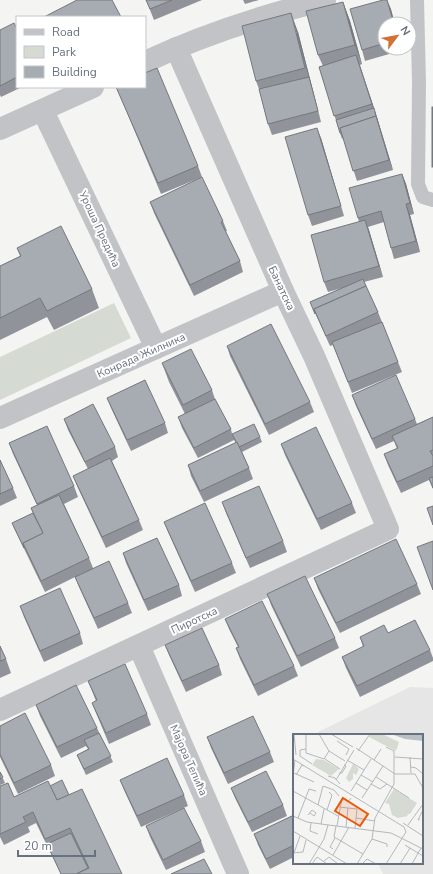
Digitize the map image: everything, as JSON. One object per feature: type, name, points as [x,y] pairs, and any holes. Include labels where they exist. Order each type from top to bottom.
[{"type":"street","points":[[146,62],[176,48],[243,23],[325,0]]},
{"type":"street","name":"Банатска","points":[[176,48],[282,291],[314,356],[388,529]]},
{"type":"street","points":[[0,129],[43,111],[91,88]]},
{"type":"street","name":"Уроша Предића","points":[[43,111],[156,348]]},
{"type":"street","name":"Конрада Жилника","points":[[0,418],[282,291]]},
{"type":"street","name":"Пиротска","points":[[0,710],[388,529]]},
{"type":"street","name":"Мајора Тепића","points":[[139,646],[238,874]]},
{"type":"lane","points":[[417,0],[419,82],[418,184],[423,197],[433,200]]},
{"type":"shaded area","points":[[410,687],[433,688],[433,874],[383,874],[378,864],[423,864],[423,734],[319,734],[318,732]]},
{"type":"green space","points":[[114,303],[131,338],[0,400],[0,357]]},
{"type":"building","points":[[77,0],[112,0],[120,16],[46,16]]},
{"type":"building","points":[[146,0],[172,0],[150,9]]},
{"type":"building","points":[[387,0],[392,16],[377,16],[377,45],[362,50],[350,9]]},
{"type":"building","points":[[343,2],[355,45],[318,55],[306,11]]},
{"type":"building","points":[[291,13],[305,68],[256,81],[242,26]]},
{"type":"building","points":[[14,23],[16,27],[16,78],[0,86],[0,30]]},
{"type":"building","points":[[356,55],[372,104],[334,116],[319,67]]},
{"type":"building","points":[[157,68],[198,166],[158,183],[116,88],[146,88],[146,73]]},
{"type":"building","points":[[309,77],[318,111],[268,124],[259,89]]},
{"type":"building","points":[[433,107],[433,167],[432,167]]},
{"type":"building","points":[[374,108],[376,116],[340,128],[342,133],[340,133],[336,120]]},
{"type":"building","points":[[376,116],[389,160],[353,171],[340,128]]},
{"type":"building","points":[[317,128],[341,206],[308,215],[285,137]]},
{"type":"building","points":[[402,174],[410,203],[406,204],[416,241],[391,248],[381,211],[358,218],[349,188]]},
{"type":"building","points":[[202,177],[223,221],[221,222],[240,261],[190,285],[150,202]]},
{"type":"building","points":[[365,220],[379,266],[324,282],[311,235]]},
{"type":"building","points":[[61,226],[92,289],[47,311],[40,298],[0,318],[0,266],[21,256],[17,248]]},
{"type":"building","points":[[363,279],[366,286],[314,309],[315,314],[310,302]]},
{"type":"building","points":[[366,286],[378,312],[326,336],[314,309]]},
{"type":"building","points":[[382,322],[398,362],[348,382],[332,342]]},
{"type":"building","points":[[271,324],[310,402],[265,424],[227,346]]},
{"type":"building","points":[[191,349],[212,390],[183,405],[162,363]]},
{"type":"building","points":[[396,375],[415,419],[372,439],[352,395]]},
{"type":"building","points":[[145,380],[165,423],[127,440],[107,398]]},
{"type":"building","points":[[215,399],[231,429],[194,448],[178,417]]},
{"type":"building","points":[[93,404],[115,447],[85,462],[64,419]]},
{"type":"building","points":[[433,417],[433,450],[430,451],[433,456],[433,466],[397,482],[384,454],[398,448],[392,436]]},
{"type":"building","points":[[254,424],[260,437],[239,447],[232,434]]},
{"type":"building","points":[[47,426],[74,486],[37,504],[9,443]]},
{"type":"building","points":[[316,427],[352,503],[317,519],[281,444]]},
{"type":"building","points":[[237,442],[249,468],[200,491],[188,465]]},
{"type":"building","points":[[110,458],[139,520],[102,537],[73,476]]},
{"type":"building","points":[[0,460],[13,488],[0,494]]},
{"type":"building","points":[[433,477],[433,488],[429,478]]},
{"type":"building","points":[[259,486],[283,541],[246,558],[222,502]]},
{"type":"building","points":[[59,495],[89,558],[41,581],[23,543],[43,533],[31,508]]},
{"type":"building","points":[[205,503],[232,563],[191,581],[164,522]]},
{"type":"building","points":[[433,506],[433,525],[427,508]]},
{"type":"building","points":[[33,513],[43,533],[23,543],[24,548],[12,523]]},
{"type":"building","points":[[157,538],[179,585],[144,600],[123,553]]},
{"type":"building","points":[[396,539],[417,584],[336,623],[314,578]]},
{"type":"building","points":[[433,541],[433,590],[417,547]]},
{"type":"building","points":[[109,561],[128,603],[94,618],[75,577]]},
{"type":"building","points":[[305,576],[335,638],[297,656],[267,594]]},
{"type":"building","points":[[60,588],[80,633],[40,651],[20,606]]},
{"type":"building","points":[[262,601],[294,666],[254,685],[236,648],[239,647],[225,619]]},
{"type":"building","points":[[415,620],[430,650],[357,686],[342,657],[364,646],[360,637],[384,625],[388,633]]},
{"type":"building","points":[[202,628],[219,665],[182,681],[165,645]]},
{"type":"building","points":[[0,646],[6,659],[0,661]]},
{"type":"building","points":[[125,664],[147,714],[106,733],[92,703],[97,700],[88,681]]},
{"type":"building","points":[[76,685],[97,728],[57,747],[36,705]]},
{"type":"building","points":[[25,713],[51,765],[14,783],[0,754],[0,726]]},
{"type":"building","points":[[253,716],[270,752],[224,773],[207,737]]},
{"type":"building","points":[[99,733],[111,756],[84,769],[77,755],[89,749],[84,740]]},
{"type":"building","points":[[167,758],[184,795],[137,816],[120,780]]},
{"type":"building","points":[[266,771],[283,805],[248,822],[231,788]]},
{"type":"building","points":[[0,772],[3,777],[0,779]]},
{"type":"building","points":[[62,780],[69,795],[57,800],[50,786]]},
{"type":"building","points":[[48,781],[57,800],[82,789],[122,874],[76,874],[89,868],[70,828],[45,839],[33,812],[23,817],[26,822],[0,834],[0,786],[8,783],[14,797]]},
{"type":"building","points":[[184,808],[201,841],[163,860],[146,826]]},
{"type":"building","points":[[293,815],[293,846],[266,859],[254,834]]},
{"type":"building","points":[[71,833],[88,868],[76,874],[61,874],[47,844]]},
{"type":"building","points":[[204,859],[212,874],[171,874]]}]
